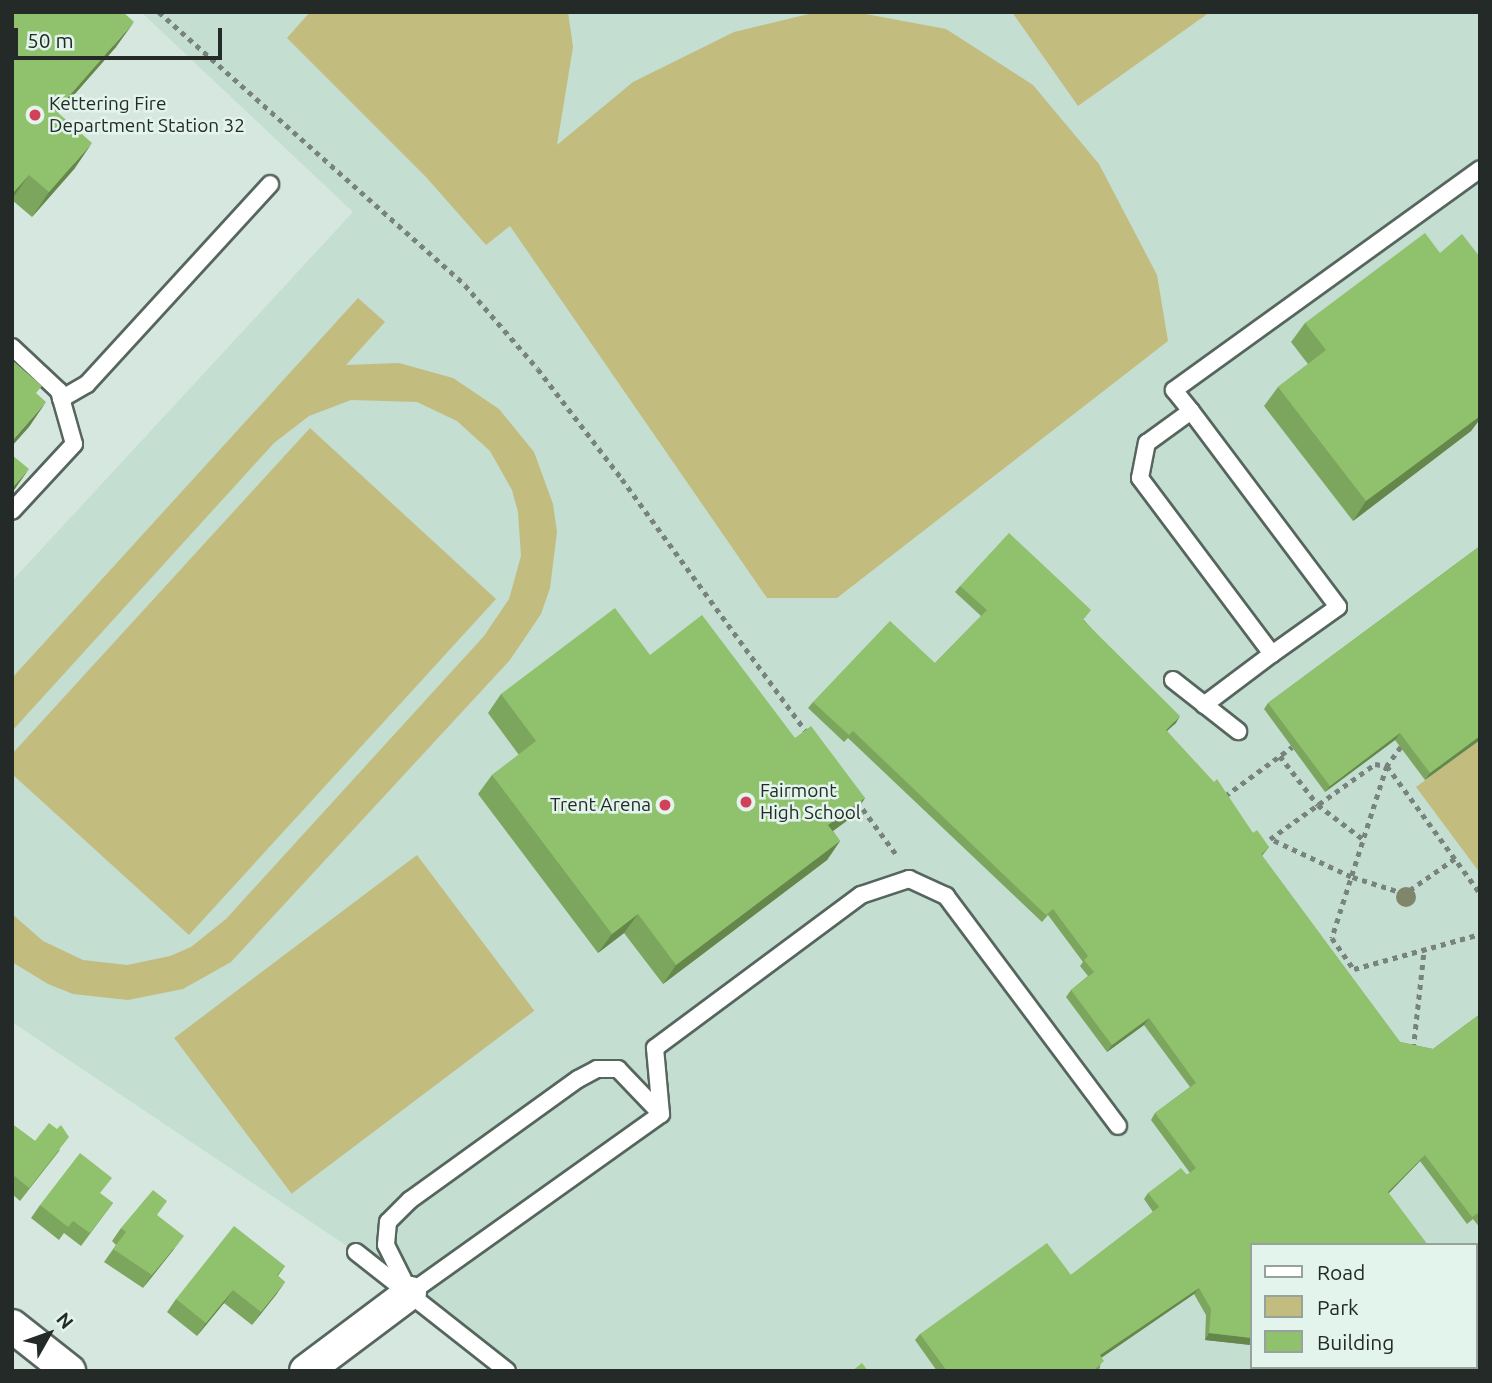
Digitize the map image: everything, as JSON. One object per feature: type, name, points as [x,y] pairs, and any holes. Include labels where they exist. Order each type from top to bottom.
[{"type":"street","points":[[306,1371],[410,1293]]},
{"type":"street","points":[[12,1326],[69,1371]]},
{"type":"lane","points":[[1204,705],[1338,607],[1174,390],[1480,169]]},
{"type":"lane","points":[[61,399],[87,384],[270,184]]},
{"type":"lane","points":[[12,347],[59,391],[74,444],[12,511]]},
{"type":"lane","points":[[1191,411],[1147,443],[1140,478],[1272,654]]},
{"type":"lane","points":[[1173,680],[1238,730]]},
{"type":"lane","points":[[661,1114],[654,1048],[862,895],[909,879],[946,896],[1118,1126]]},
{"type":"lane","points":[[410,1293],[386,1245],[388,1222],[410,1200],[578,1079],[597,1069],[618,1069],[661,1114]]},
{"type":"lane","points":[[410,1293],[661,1114]]},
{"type":"lane","points":[[356,1252],[508,1371]]},
{"type":"path","points":[[159,12],[465,285],[538,369],[622,479],[815,744]]},
{"type":"path","points":[[1222,798],[1292,747]]},
{"type":"path","points":[[1401,747],[1387,766],[1332,938],[1354,969],[1480,934]]},
{"type":"path","points":[[1280,756],[1318,805],[1363,839]]},
{"type":"path","points":[[1260,847],[1375,764],[1387,766],[1480,893]]},
{"type":"path","points":[[856,799],[896,854]]},
{"type":"path","points":[[1270,839],[1351,877],[1405,894],[1455,859]]},
{"type":"path","points":[[1413,1052],[1424,950]]},
{"type":"path","points":[[1334,960],[1342,952]]},
{"type":"shaded area","name":"Fairmont High School","points":[[141,12],[1480,12],[1480,1371],[507,1371],[356,1252],[12,1022],[12,581],[353,212]]},
{"type":"green space","points":[[310,12],[568,12],[573,47],[557,145],[633,82],[734,32],[817,12],[855,12],[946,29],[1033,85],[1099,164],[1157,275],[1168,341],[837,598],[767,598],[510,226],[486,245],[426,177],[287,38]]},
{"type":"green space","points":[[1012,12],[1210,12],[1078,106]]},
{"type":"green space","points":[[358,298],[385,322],[346,365],[399,363],[453,378],[499,409],[534,452],[553,504],[557,532],[550,588],[541,614],[510,660],[231,962],[183,989],[128,1000],[73,994],[48,984],[12,962],[12,914],[43,941],[83,960],[127,965],[170,956],[191,947],[226,919],[484,636],[509,599],[521,556],[518,512],[512,490],[490,451],[457,421],[417,402],[351,400],[309,416],[274,443],[12,731],[12,678]]},
{"type":"green space","points":[[310,428],[496,599],[189,935],[12,774],[12,754]]},
{"type":"green space","points":[[1480,740],[1480,873],[1416,787]]},
{"type":"green space","points":[[417,855],[534,1011],[292,1194],[174,1038]]},
{"type":"building","name":"Kettering Fire Department Station 32","points":[[12,12],[123,12],[134,22],[56,111],[92,143],[49,192],[29,175],[12,192]]},
{"type":"building","points":[[1425,233],[1440,253],[1462,234],[1480,257],[1480,416],[1366,501],[1278,387],[1326,350],[1305,323]]},
{"type":"building","points":[[12,360],[42,386],[36,393],[46,402],[12,441]]},
{"type":"building","points":[[12,455],[29,469],[12,488]]},
{"type":"building","name":"Fairmont High School","points":[[1009,533],[1091,610],[1083,620],[1180,716],[1166,730],[1214,782],[1217,779],[1253,833],[1257,830],[1269,847],[1261,854],[1400,1042],[1433,1049],[1480,1014],[1480,1216],[1478,1213],[1472,1217],[1425,1155],[1388,1192],[1426,1243],[1250,1243],[1250,1338],[1209,1333],[1211,1309],[1199,1288],[1100,1355],[1104,1361],[1093,1371],[947,1371],[920,1334],[1047,1243],[1071,1275],[1159,1207],[1148,1193],[1181,1168],[1187,1175],[1196,1168],[1155,1113],[1196,1083],[1149,1018],[1112,1045],[1071,990],[1094,972],[1084,960],[1088,956],[1053,909],[1046,915],[853,731],[849,735],[813,702],[890,621],[935,663],[987,610],[960,586]]},
{"type":"building","points":[[1480,546],[1480,736],[1430,773],[1400,733],[1330,786],[1268,703]]},
{"type":"building","name":"Trent Arena","points":[[615,608],[650,655],[702,615],[795,738],[811,726],[865,798],[828,825],[840,841],[676,965],[638,914],[612,934],[492,775],[536,741],[501,694]]},
{"type":"building","points":[[49,1123],[57,1129],[61,1125],[69,1137],[29,1188],[12,1174],[12,1124],[35,1141]]},
{"type":"building","points":[[80,1153],[112,1178],[100,1193],[113,1203],[90,1233],[73,1221],[68,1227],[40,1205]]},
{"type":"building","points":[[153,1190],[167,1201],[157,1215],[184,1236],[152,1275],[113,1249],[126,1232],[121,1228]]},
{"type":"building","points":[[234,1226],[285,1266],[277,1275],[285,1282],[261,1312],[233,1290],[206,1323],[176,1299]]},
{"type":"building","points":[[1480,1261],[1480,1371],[1309,1369],[1478,1369]]},
{"type":"building","points":[[862,1363],[868,1371],[852,1371]]},
{"type":"place","name":"Kettering Fire Department Station 32","points":[[35,115]]},
{"type":"place","name":"Fairmont High School","points":[[746,802]]},
{"type":"place","name":"Trent Arena","points":[[665,805]]}]
